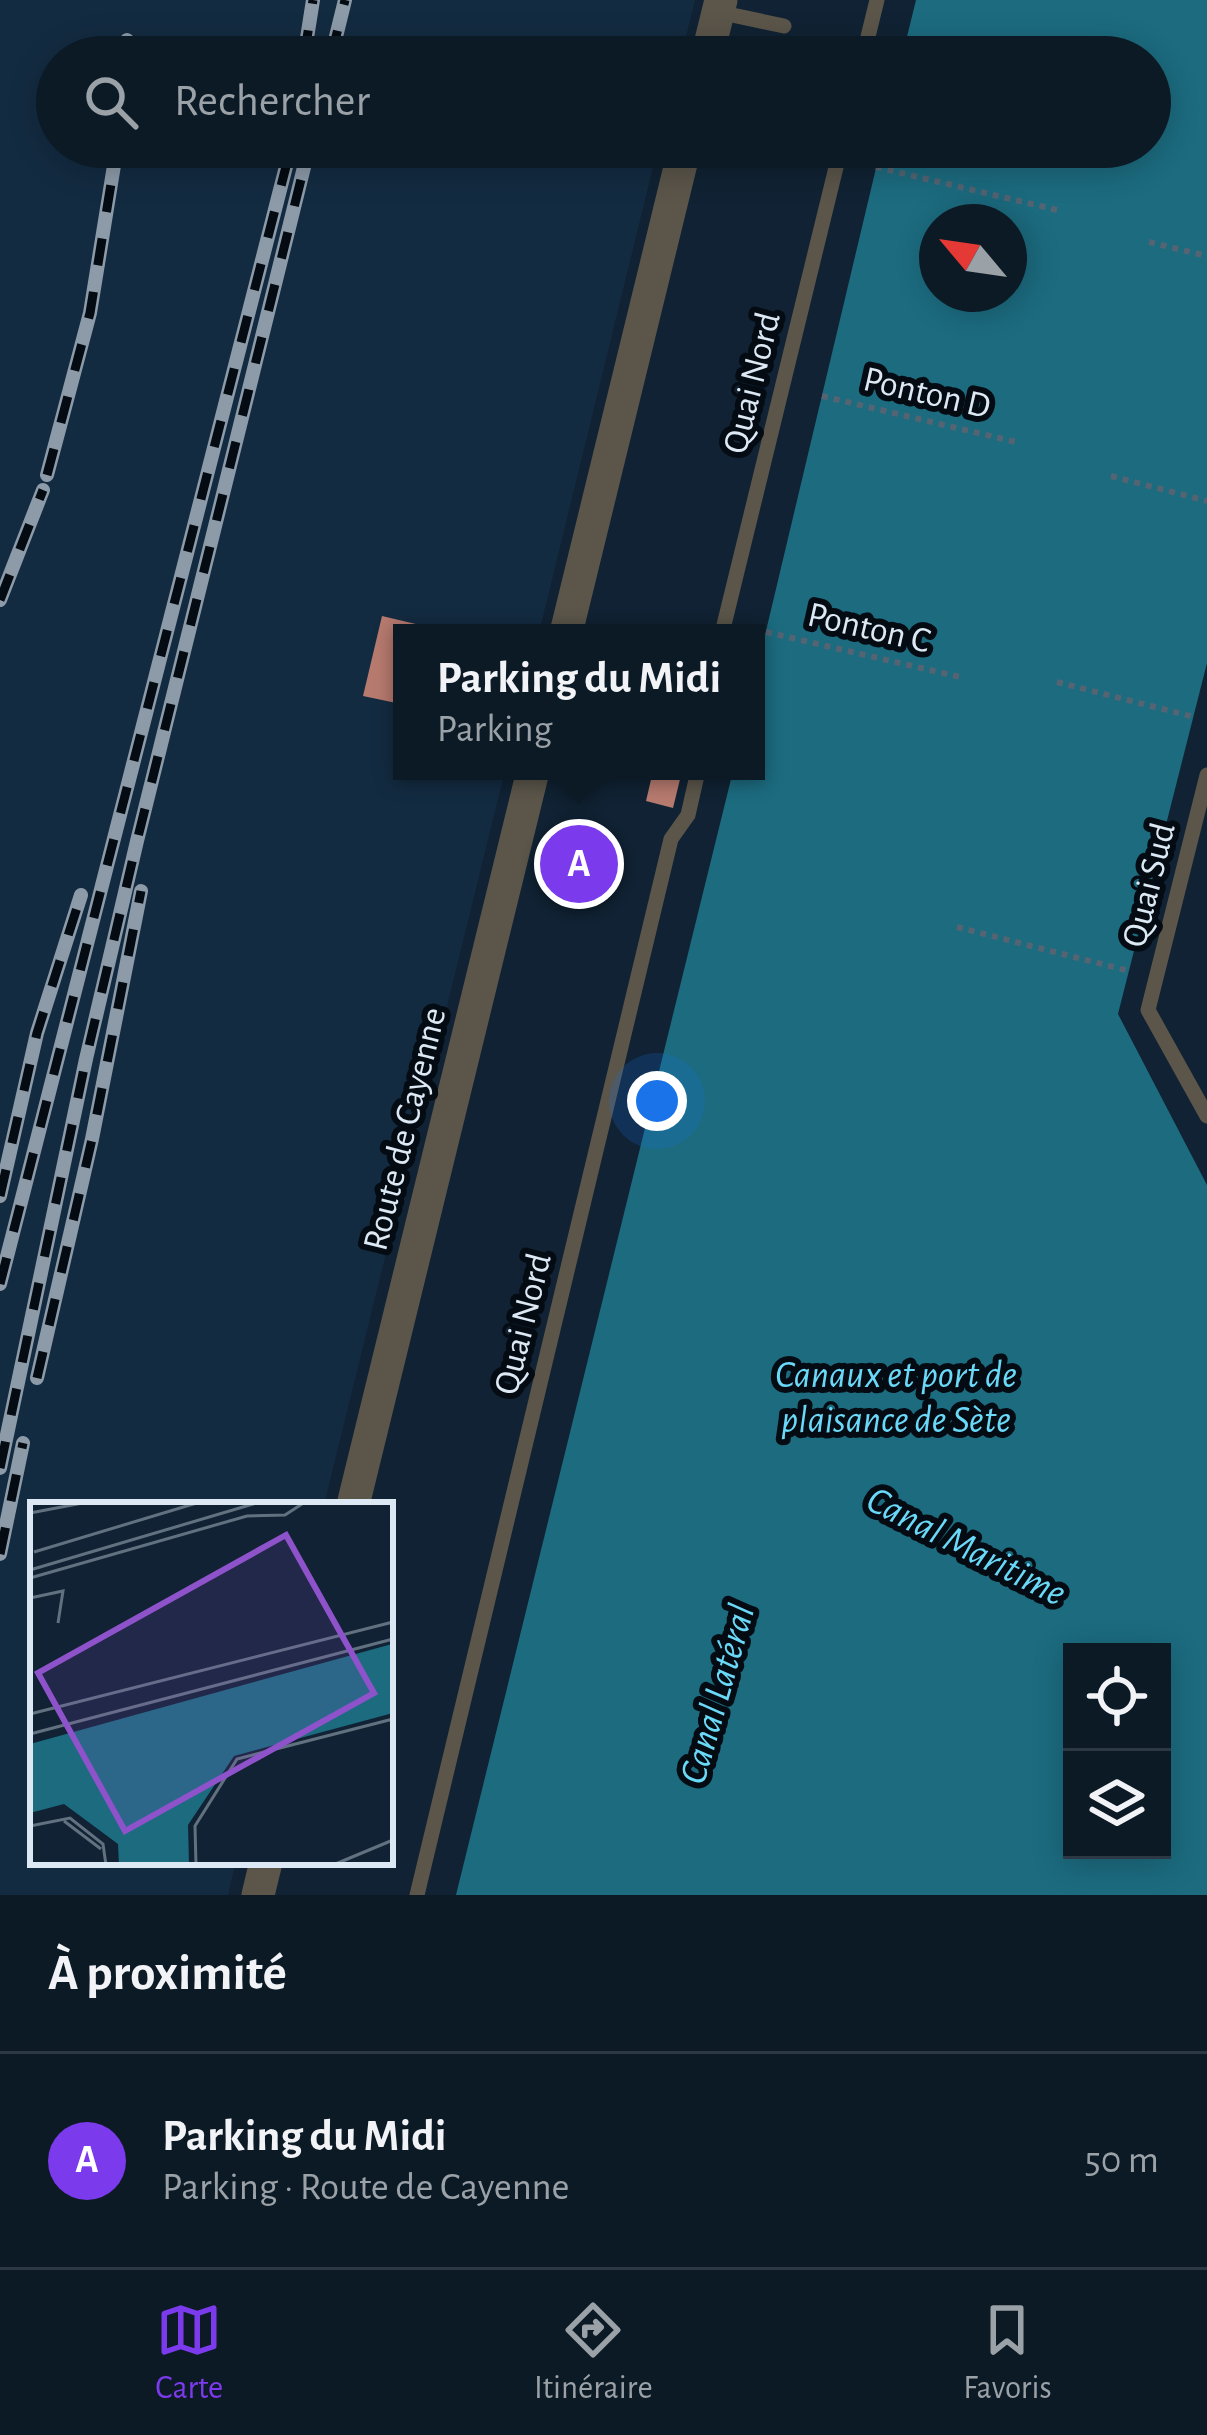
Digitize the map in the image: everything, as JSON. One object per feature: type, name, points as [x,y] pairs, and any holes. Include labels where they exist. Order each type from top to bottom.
[{"type":"street","points":[[712,36],[720,6]]},
{"type":"street","points":[[568,624],[680,168]]},
{"type":"street","name":"Route de Cayenne","points":[[354,1502],[531,780]]},
{"type":"street","points":[[258,1895],[265,1865]]},
{"type":"lane","points":[[868,36],[877,0]]},
{"type":"lane","points":[[720,6],[784,26]]},
{"type":"lane","name":"Quai Nord","points":[[724,624],[836,168]]},
{"type":"lane","name":"Quai Sud","points":[[1207,775],[1148,1010],[1207,1116]]},
{"type":"lane","name":"Quai Nord","points":[[417,1895],[671,839],[688,815],[696,780]]},
{"type":"path","points":[[880,168],[1057,210]]},
{"type":"path","points":[[1149,242],[1207,256]]},
{"type":"path","name":"Ponton D","points":[[822,396],[1020,442]]},
{"type":"path","points":[[1111,476],[1207,501]]},
{"type":"path","name":"Ponton C","points":[[766,632],[960,677]]},
{"type":"path","points":[[1058,682],[1194,717]]},
{"type":"path","points":[[957,927],[1130,971]]},
{"type":"shaded area","points":[[0,0],[695,0],[686,36],[36,36],[36,168],[653,168],[541,624],[393,624],[393,780],[503,780],[325,1502],[30,1502],[30,1865],[235,1865],[228,1895],[0,1895]]},
{"type":"water","name":"Canaux et port de plaisance de Sète","points":[[916,0],[1207,0],[1207,663],[1118,1014],[1207,1185],[1207,1895],[456,1895],[731,780],[765,780],[765,635],[876,168],[1171,168],[1171,36],[907,36]]},
{"type":"building","points":[[382,616],[416,624],[393,624],[393,702],[363,696]]},
{"type":"building","points":[[651,780],[680,780],[673,808],[646,801]]},
{"type":"railway","points":[[307,36],[313,0]]},
{"type":"railway","points":[[336,36],[345,0]]},
{"type":"railway","points":[[47,475],[90,313],[114,168]]},
{"type":"railway","points":[[0,1284],[286,168]]},
{"type":"railway","points":[[0,1468],[86,1059],[304,168]]},
{"type":"railway","points":[[0,600],[43,490]]},
{"type":"railway","points":[[37,1378],[92,1139],[141,891]]},
{"type":"railway","points":[[0,1196],[37,1033],[81,895]]},
{"type":"railway","points":[[0,1554],[23,1443]]},
{"type":"place","name":"Parking du Midi","points":[[579,864]]},
{"type":"water label","name":"Canal Maritime","points":[[966,1547]]},
{"type":"water label","name":"Canal Latéral","points":[[718,1694]]}]
